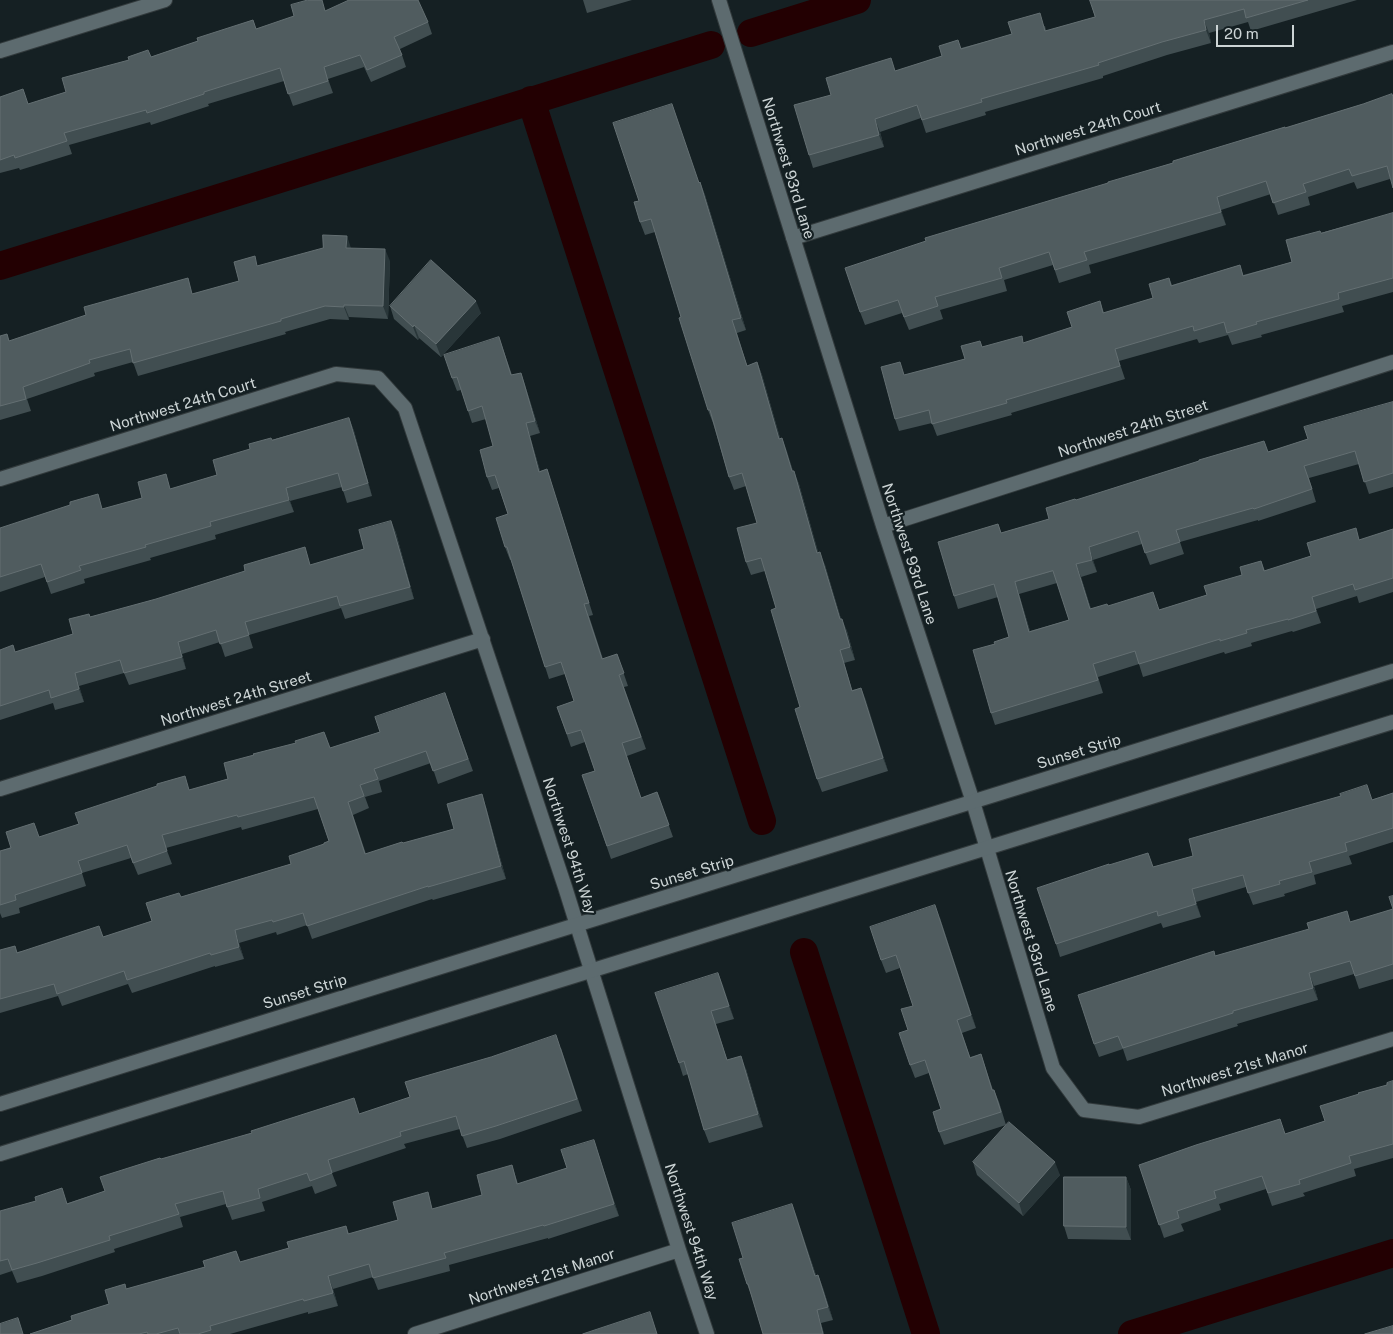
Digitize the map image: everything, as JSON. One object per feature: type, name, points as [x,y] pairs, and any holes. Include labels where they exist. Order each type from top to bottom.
[{"type":"street","points":[[0,51],[165,0]]},
{"type":"street","name":"Northwest 93rd Lane","points":[[719,0],[883,526],[973,802],[1053,1068],[1084,1110]]},
{"type":"street","name":"Northwest 24th Court","points":[[793,238],[1393,52]]},
{"type":"street","name":"Northwest 24th Street","points":[[883,526],[1393,362]]},
{"type":"street","name":"Northwest 24th Court","points":[[0,479],[336,374],[378,378]]},
{"type":"street","name":"Northwest 94th Way","points":[[378,378],[405,408],[578,925],[679,1250],[708,1334]]},
{"type":"street","name":"Northwest 24th Street","points":[[0,789],[483,639]]},
{"type":"street","name":"Sunset Strip","points":[[0,1104],[1393,672]]},
{"type":"street","points":[[0,1154],[1393,722]]},
{"type":"street","name":"Northwest 21st Manor","points":[[1084,1110],[1139,1117],[1393,1039]]},
{"type":"street","name":"Northwest 21st Manor","points":[[415,1334],[679,1250]]},
{"type":"building","points":[[308,0],[322,0],[325,11],[349,0],[418,0],[428,22],[394,37],[402,55],[367,70],[360,55],[324,67],[328,81],[288,94],[280,68],[204,92],[204,94],[147,113],[146,110],[64,133],[67,141],[15,158],[14,155],[0,160],[0,97],[23,89],[28,104],[66,92],[62,78],[129,60],[128,57],[148,50],[151,57],[198,41],[197,38],[253,20],[256,29],[294,16],[291,5]]},
{"type":"building","points":[[1090,0],[1308,0],[1246,18],[1244,9],[1204,20],[1206,30],[1162,42],[1098,63],[1099,65],[981,99],[982,102],[922,120],[917,105],[875,119],[879,135],[809,155],[794,105],[831,95],[826,78],[891,58],[895,71],[942,56],[939,46],[958,40],[961,49],[1012,34],[1008,22],[1040,13],[1045,31],[1095,17]]},
{"type":"building","points":[[1392,94],[1393,188],[1387,166],[1352,176],[1349,169],[1303,184],[1306,192],[1273,203],[1266,181],[1217,197],[1221,212],[1084,252],[1087,260],[1055,270],[1049,252],[999,268],[1002,278],[935,297],[938,306],[904,317],[898,300],[860,312],[845,268],[926,241],[925,238]]},
{"type":"building","points":[[672,104],[700,182],[741,318],[732,320],[747,366],[757,362],[779,439],[782,438],[792,471],[794,471],[817,553],[820,552],[840,619],[842,619],[850,647],[840,650],[852,691],[861,688],[883,758],[817,779],[795,709],[800,707],[771,610],[776,608],[761,558],[746,562],[737,528],[757,523],[742,473],[729,477],[710,410],[708,410],[679,318],[681,317],[651,219],[640,222],[634,202],[639,201],[613,123]]},
{"type":"building","points":[[1393,213],[1393,278],[1338,293],[1339,299],[1256,322],[1257,324],[1227,333],[1224,322],[1194,331],[1193,326],[1115,349],[1120,366],[1006,400],[1007,403],[932,424],[929,410],[895,419],[881,367],[900,362],[904,375],[965,359],[961,346],[980,341],[982,347],[1022,336],[1023,343],[1072,327],[1067,312],[1100,301],[1103,313],[1153,298],[1149,284],[1169,278],[1171,286],[1240,265],[1243,276],[1292,262],[1286,240],[1320,231],[1321,233]]},
{"type":"building","points":[[323,235],[347,236],[346,248],[385,249],[383,306],[325,306],[281,319],[281,321],[133,363],[130,349],[89,360],[90,363],[23,387],[26,399],[0,406],[0,336],[7,334],[9,341],[86,315],[84,307],[188,278],[192,294],[239,281],[234,262],[255,256],[257,266],[323,248]]},
{"type":"building","points":[[431,260],[476,301],[436,344],[414,325],[413,327],[390,306]]},
{"type":"building","points":[[499,337],[511,375],[521,373],[535,421],[526,423],[539,472],[547,469],[589,603],[584,604],[602,659],[617,654],[624,673],[619,675],[641,737],[622,743],[641,798],[657,792],[669,825],[607,846],[582,775],[595,771],[581,730],[567,734],[557,707],[574,701],[561,662],[545,667],[496,518],[508,514],[495,475],[487,477],[480,450],[493,446],[482,406],[468,411],[457,377],[452,378],[444,355]]},
{"type":"building","points":[[1393,402],[1393,473],[1364,482],[1355,451],[1304,466],[1312,489],[1254,509],[1176,530],[1180,542],[1145,553],[1138,531],[1089,547],[1092,560],[1076,564],[1090,609],[1107,604],[1108,606],[1153,592],[1159,610],[1207,595],[1204,586],[1242,575],[1240,567],[1261,561],[1264,571],[1311,556],[1307,543],[1356,528],[1359,540],[1393,529],[1393,578],[1355,590],[1353,584],[1312,597],[1316,611],[1246,630],[1247,633],[1220,641],[1220,639],[1139,664],[1135,651],[1093,664],[1098,680],[991,713],[973,650],[995,644],[994,642],[1009,637],[994,584],[954,596],[938,542],[998,524],[1001,533],[1049,519],[1046,508],[1264,441],[1268,452],[1308,439],[1304,427]],"holes":[[[1053,571],[1069,620],[1029,632],[1015,582]]]},
{"type":"building","points":[[349,418],[368,483],[343,491],[338,473],[286,488],[289,500],[210,522],[211,526],[79,566],[81,570],[47,582],[41,564],[0,577],[0,528],[70,505],[70,502],[98,494],[102,509],[142,498],[138,482],[166,474],[170,489],[217,475],[213,460],[250,449],[249,444],[271,438],[272,440]]},
{"type":"building","points":[[391,521],[410,587],[340,606],[337,596],[245,622],[249,635],[220,644],[216,630],[178,642],[182,657],[124,673],[120,660],[75,673],[79,689],[51,698],[49,690],[0,706],[0,650],[13,645],[15,652],[73,634],[69,619],[89,614],[90,617],[156,599],[245,571],[244,565],[305,547],[310,565],[364,549],[359,530]]},
{"type":"building","points":[[445,693],[468,759],[433,771],[426,751],[374,769],[378,779],[360,785],[364,796],[348,802],[365,854],[402,842],[454,829],[447,804],[482,794],[501,866],[428,886],[307,926],[303,913],[235,930],[239,947],[211,955],[210,953],[127,980],[124,971],[57,994],[54,984],[0,999],[0,950],[15,946],[17,953],[99,926],[103,937],[152,921],[146,903],[179,893],[181,897],[291,864],[289,856],[329,841],[314,797],[162,835],[167,851],[133,863],[127,845],[78,861],[82,873],[15,895],[16,900],[0,905],[0,851],[11,848],[6,832],[34,823],[39,837],[79,824],[75,813],[185,776],[189,790],[228,779],[224,763],[296,743],[295,741],[324,732],[330,748],[380,732],[375,717]]},
{"type":"building","points":[[1367,785],[1372,800],[1393,793],[1393,828],[1345,843],[1347,851],[1309,862],[1312,872],[1279,881],[1280,884],[1248,893],[1243,875],[1192,889],[1196,904],[1158,916],[1157,911],[1056,944],[1037,888],[1148,853],[1153,867],[1193,856],[1189,839],[1341,796],[1340,794]]},
{"type":"building","points":[[1393,896],[1393,909],[1389,897]]},
{"type":"building","points":[[935,905],[971,1015],[957,1020],[970,1058],[981,1054],[1001,1112],[939,1132],[933,1112],[941,1109],[925,1060],[910,1065],[899,1033],[908,1030],[901,1009],[913,1006],[896,955],[881,960],[870,927]]},
{"type":"building","points":[[1393,909],[1393,964],[1355,976],[1350,961],[1309,973],[1313,988],[1233,1011],[1233,1013],[1123,1048],[1118,1036],[1094,1044],[1078,995],[1214,951],[1215,956],[1309,929],[1307,923],[1347,911],[1350,922]]},
{"type":"building","points":[[718,973],[729,1006],[711,1011],[727,1060],[741,1056],[758,1114],[704,1130],[684,1061],[679,1063],[655,993]]},
{"type":"building","points":[[556,1035],[577,1099],[462,1136],[456,1116],[400,1132],[401,1136],[328,1160],[332,1173],[310,1181],[307,1173],[258,1189],[260,1198],[227,1207],[223,1191],[175,1204],[179,1214],[109,1236],[110,1240],[37,1263],[12,1270],[8,1259],[0,1261],[0,1211],[36,1201],[35,1197],[62,1188],[67,1204],[105,1191],[100,1177],[160,1158],[252,1133],[251,1131],[354,1098],[359,1114],[410,1097],[405,1082],[491,1057]]},
{"type":"building","points":[[1393,1081],[1393,1144],[1349,1156],[1351,1163],[1299,1180],[1300,1184],[1268,1193],[1262,1176],[1214,1191],[1216,1198],[1177,1211],[1179,1218],[1159,1225],[1139,1165],[1280,1119],[1285,1134],[1325,1121],[1320,1106],[1387,1085],[1387,1083]]},
{"type":"building","points":[[1009,1122],[1055,1162],[1019,1203],[973,1162]]},
{"type":"building","points":[[594,1140],[614,1204],[544,1226],[444,1253],[446,1258],[373,1278],[369,1264],[328,1276],[333,1293],[304,1301],[303,1299],[210,1326],[211,1330],[198,1334],[180,1334],[178,1328],[156,1334],[148,1334],[147,1332],[139,1334],[30,1334],[72,1320],[71,1316],[109,1304],[105,1290],[125,1284],[126,1289],[205,1267],[203,1261],[236,1251],[240,1262],[289,1248],[287,1242],[346,1226],[348,1234],[398,1220],[393,1202],[428,1192],[432,1209],[482,1195],[477,1175],[512,1165],[517,1184],[567,1168],[561,1150]]},
{"type":"building","points":[[1064,1177],[1126,1177],[1126,1227],[1064,1226]]},
{"type":"building","points":[[792,1204],[815,1276],[818,1275],[828,1307],[817,1310],[823,1334],[763,1334],[739,1259],[743,1258],[732,1223]]},
{"type":"building","points":[[650,1312],[657,1334],[583,1334]]},
{"type":"building","points":[[18,1318],[23,1334],[0,1334],[0,1324]]},
{"type":"building","points":[[1393,1326],[1393,1334],[1365,1334]]},
{"type":"waterway","points":[[751,33],[857,0]]},
{"type":"waterway","points":[[0,266],[711,45]]},
{"type":"waterway","points":[[531,100],[762,821]]},
{"type":"waterway","points":[[804,952],[926,1334]]},
{"type":"waterway","points":[[1132,1334],[1393,1253]]}]
